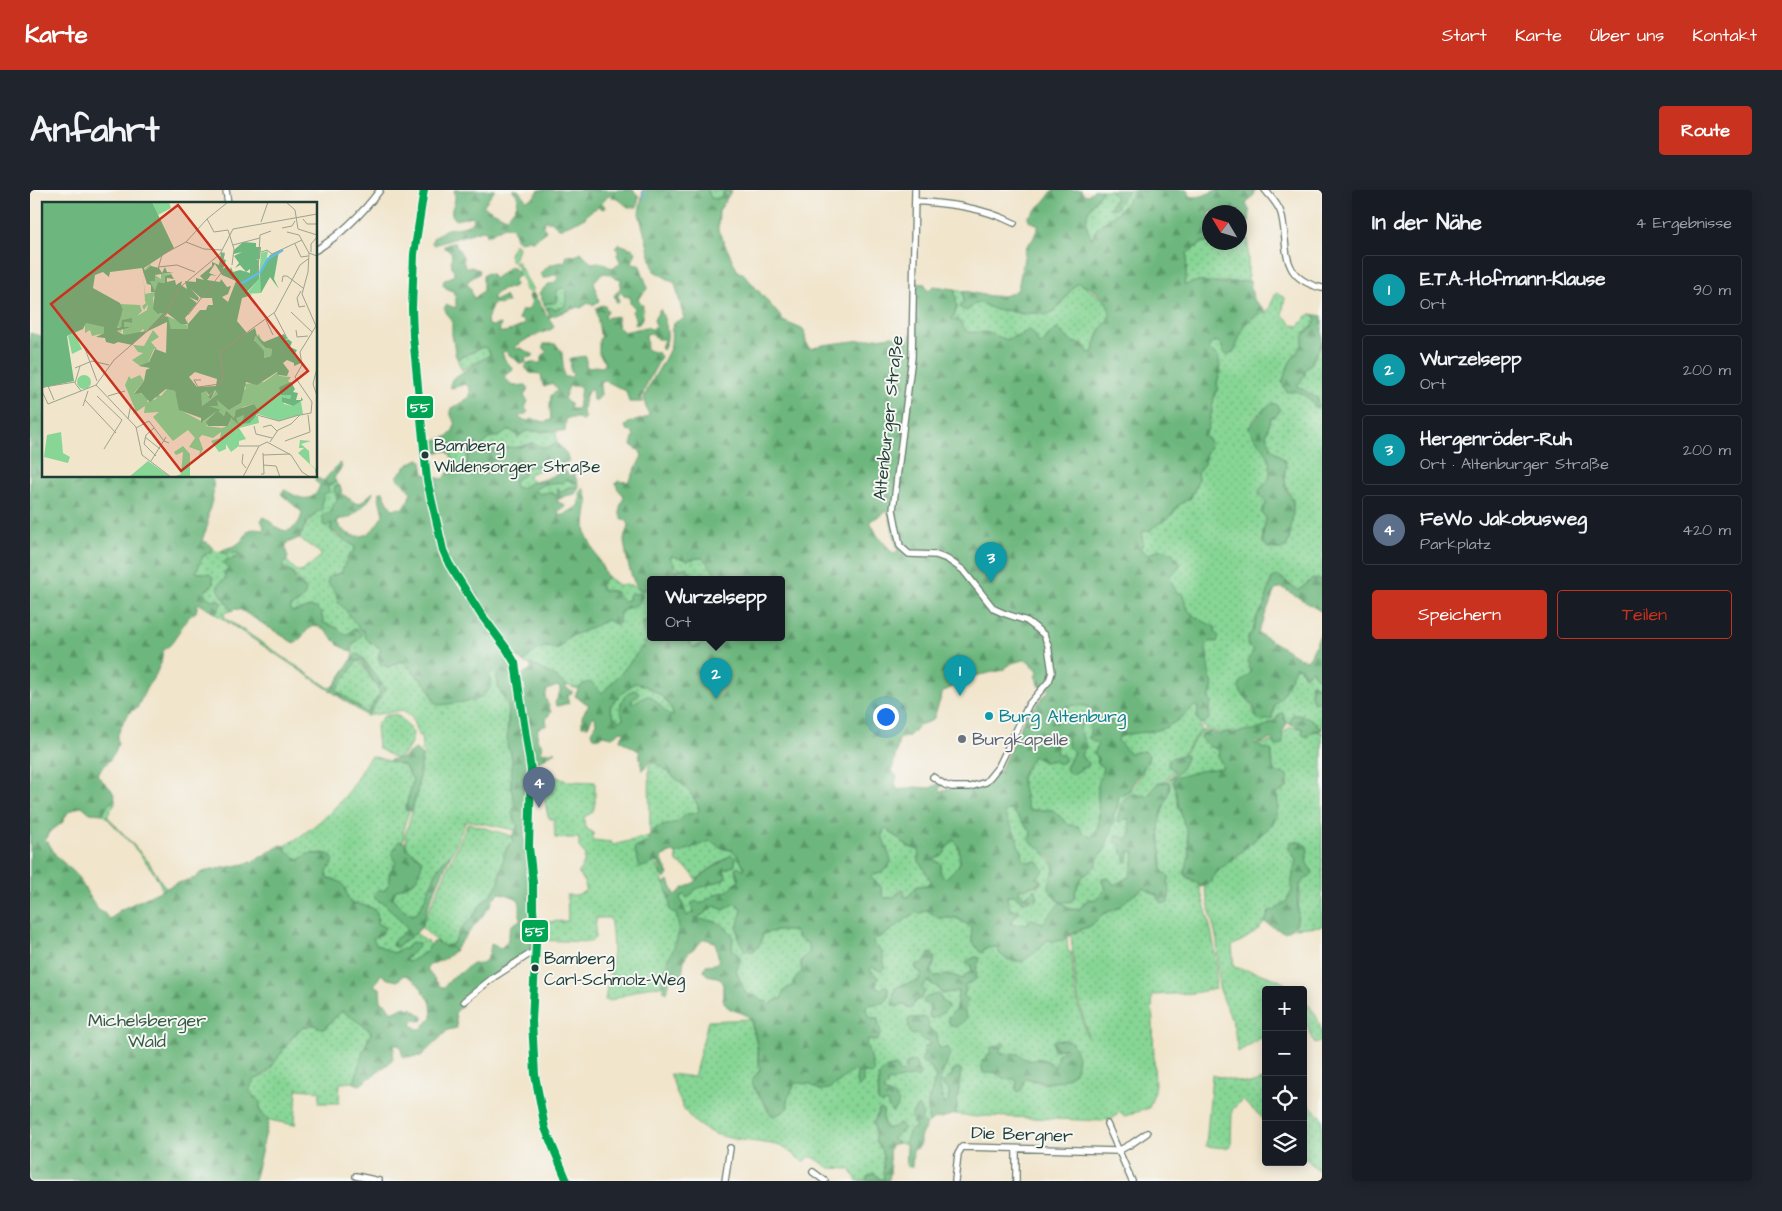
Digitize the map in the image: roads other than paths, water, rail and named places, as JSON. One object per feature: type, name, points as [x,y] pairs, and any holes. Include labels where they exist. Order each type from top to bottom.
[{"type":"street","points":[[318,248],[353,222],[380,190]]},
{"type":"street","points":[[424,190],[414,254],[412,308],[427,480],[443,550],[449,564],[515,663],[531,770],[529,847],[533,883],[536,950],[532,1021],[537,1086],[545,1128],[568,1181]]},
{"type":"street","name":"Altenburger Straße","points":[[915,190],[912,357],[893,510],[900,546],[909,554],[936,555],[947,559],[970,578],[994,609],[1027,620],[1045,638],[1052,667],[1050,678],[1029,704],[992,778],[979,785],[960,787],[945,785],[933,778]]},
{"type":"street","points":[[1265,190],[1281,213],[1285,250],[1291,268],[1309,283],[1322,288]]},
{"type":"street","points":[[915,201],[966,206],[986,211],[1014,222]]},
{"type":"street","points":[[464,1001],[536,950]]},
{"type":"street","points":[[1107,1124],[1132,1181]]},
{"type":"street","points":[[1118,1151],[1147,1132]]},
{"type":"street","name":"Die Bergner","points":[[955,1181],[958,1154],[962,1147],[1118,1151]]},
{"type":"street","points":[[725,1181],[730,1148]]},
{"type":"street","points":[[1016,1149],[1016,1181]]},
{"type":"street","points":[[813,1172],[824,1181]]},
{"type":"street","points":[[356,1176],[379,1181]]},
{"type":"waterway","points":[[644,198],[645,190]]},
{"type":"place","name":"Bamberg Wildensorger Straße","points":[[425,455]]},
{"type":"place","name":"Hergenröder-Ruh","points":[[991,583]]},
{"type":"place","name":"E.T.A.-Hofmann-Klause","points":[[960,696]]},
{"type":"place","name":"Wurzelsepp","points":[[716,699]]},
{"type":"place","name":"Burg Altenburg","points":[[989,716]]},
{"type":"place","name":"Burgkapelle","points":[[962,739]]},
{"type":"place","name":"FeWo Jakobusweg","points":[[539,808]]},
{"type":"place","name":"Bamberg Carl-Schmolz-Weg","points":[[535,968]]},
{"type":"park label","name":"Michelsberger Wald","points":[[147,1030]]}]
